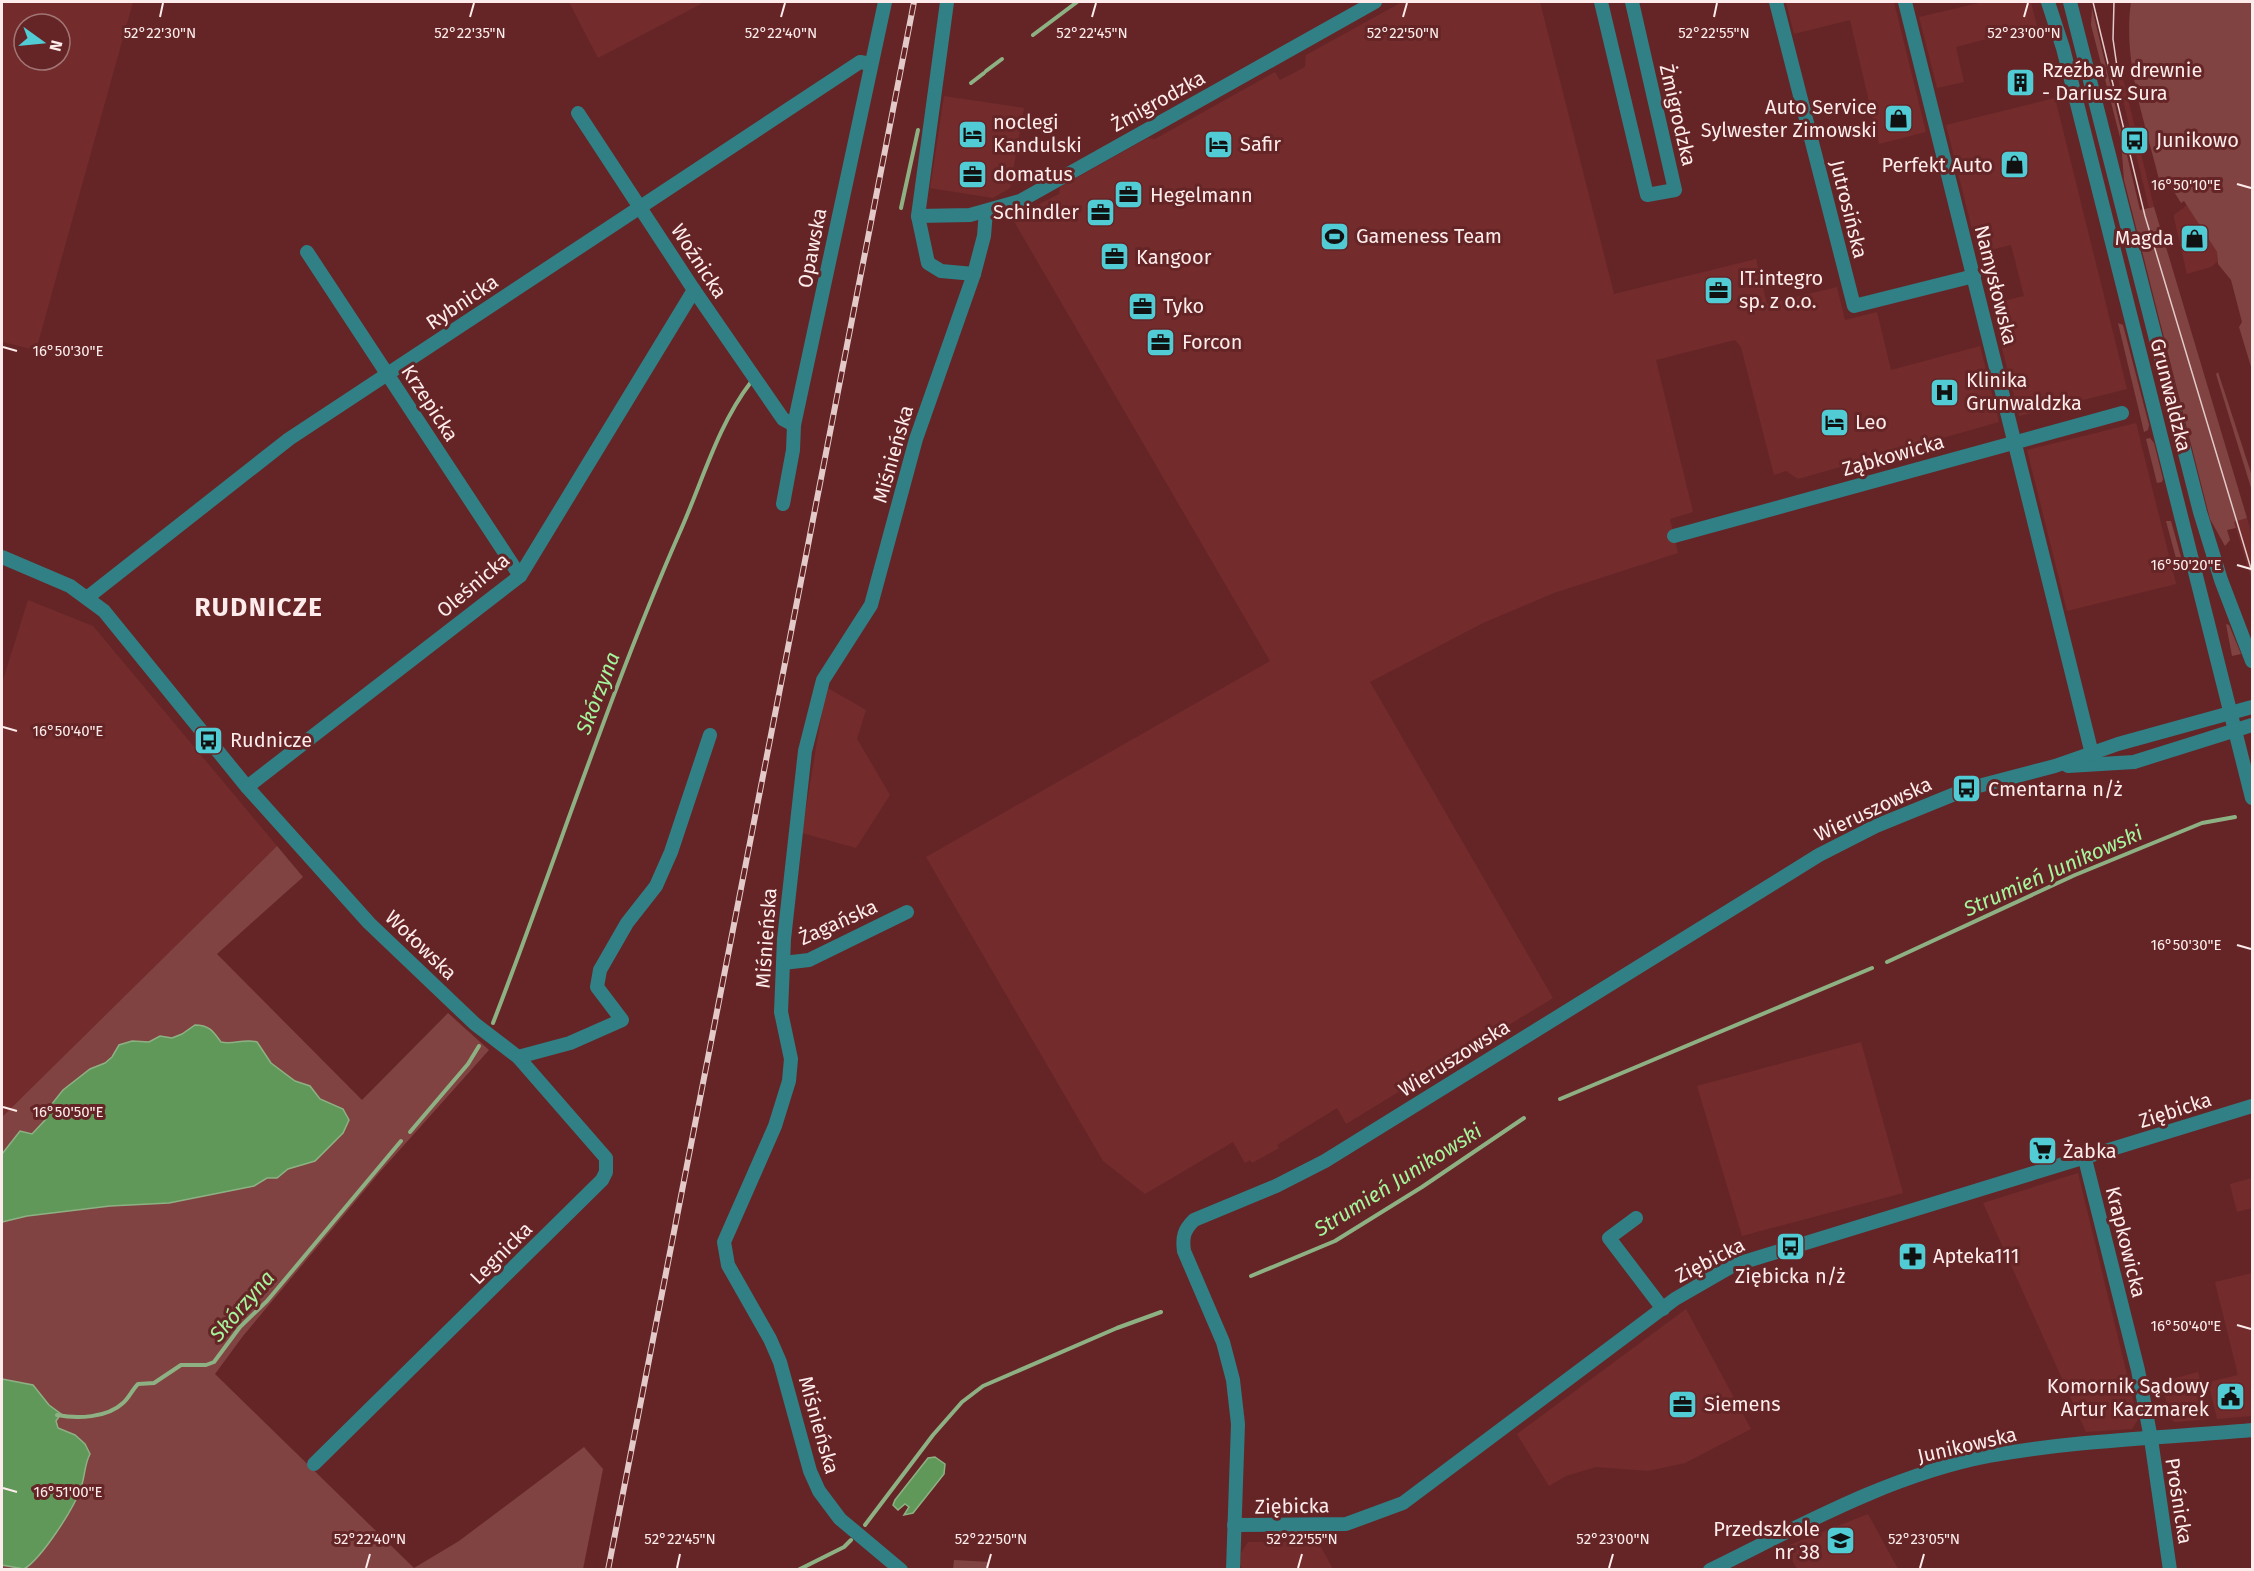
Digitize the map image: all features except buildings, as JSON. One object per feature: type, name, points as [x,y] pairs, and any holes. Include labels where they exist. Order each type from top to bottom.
[{"type":"street","name":"Opawska","points":[[783,504],[794,450],[794,425],[885,2]]},
{"type":"street","points":[[946,2],[918,216],[928,262],[941,271],[974,274]]},
{"type":"street","name":"Żmigrodzka","points":[[918,216],[939,218],[986,211],[1020,201],[1375,2]]},
{"type":"street","name":"Żmigrodzka","points":[[1601,2],[1647,195],[1675,190],[1632,2]]},
{"type":"street","name":"Jutrosińska","points":[[1776,2],[1854,306],[1974,276]]},
{"type":"street","name":"Namysłowska","points":[[1905,2],[2092,754]]},
{"type":"street","name":"Grunwaldzka","points":[[2048,2],[2064,55],[2253,798]]},
{"type":"street","name":"Grunwaldzka","points":[[2070,2],[2200,512],[2228,600],[2253,661]]},
{"type":"street","name":"Rybnicka","points":[[88,597],[289,439],[860,62],[871,64]]},
{"type":"street","name":"Woźnicka","points":[[578,113],[694,290],[783,419],[794,425]]},
{"type":"street","name":"Miśnieńska","points":[[901,1569],[840,1519],[819,1491],[810,1471],[780,1362],[724,1254],[725,1234],[775,1126],[789,1081],[791,1059],[781,1012],[783,963],[805,751],[823,680],[872,605],[916,439],[974,274],[984,236],[986,211]]},
{"type":"street","name":"Krzepicka","points":[[307,252],[520,576]]},
{"type":"street","name":"Oleśnicka","points":[[247,787],[520,576],[694,290]]},
{"type":"street","name":"Ząbkowicka","points":[[1674,537],[2013,441],[2122,413]]},
{"type":"street","name":"Wołowska","points":[[2,557],[51,576],[88,597],[104,611],[247,787],[369,923],[475,1024],[518,1057]]},
{"type":"street","name":"Wieruszowska","points":[[1233,1569],[1238,1424],[1235,1396],[1223,1341],[1184,1251],[1182,1239],[1186,1228],[1194,1220],[1276,1186],[1325,1161],[1835,846],[1945,797],[2253,707]]},
{"type":"street","name":"Wieruszowska","points":[[2055,766],[2134,762],[2253,726]]},
{"type":"street","points":[[518,1057],[570,1043],[622,1020],[597,987],[600,970],[627,923],[656,886],[698,777],[710,735]]},
{"type":"street","name":"Żagańska","points":[[783,963],[809,960],[907,912]]},
{"type":"street","name":"Legnicka","points":[[314,1464],[594,1188],[606,1172],[606,1158],[518,1057]]},
{"type":"street","name":"Ziębicka","points":[[1234,1525],[1346,1524],[1396,1506],[1432,1483],[1663,1309],[1713,1276],[1769,1252],[2085,1160],[2253,1106]]},
{"type":"street","name":"Krapkowicka","points":[[2085,1160],[2138,1370],[2151,1439]]},
{"type":"street","points":[[1636,1218],[1609,1238],[1663,1309]]},
{"type":"street","name":"Junikowska","points":[[1710,1569],[1871,1492],[1958,1464],[2048,1448],[2253,1430]]},
{"type":"street","name":"Prośnicka","points":[[2151,1439],[2170,1569]]},
{"type":"shaded area","points":[[2,2],[133,2],[36,350],[2,342]]},
{"type":"shaded area","points":[[569,2],[700,2],[701,4],[598,58]]},
{"type":"shaded area","points":[[1402,2],[1540,2],[1614,294],[1756,259],[1767,304],[1837,287],[1845,320],[1877,312],[1891,370],[1980,346],[1999,422],[1798,479],[1786,471],[1774,475],[1741,347],[1735,340],[1656,360],[1693,512],[1670,519],[1678,553],[1554,593],[1483,623],[1370,682],[1553,998],[1346,1124],[1337,1108],[1277,1145],[1279,1148],[1252,1163],[1250,1160],[1245,1163],[1233,1142],[1145,1194],[1103,1161],[926,857],[1270,661],[1012,218],[1059,194],[1060,187],[1148,138],[1155,139],[1275,72],[1280,80],[1305,67],[1306,55]]},
{"type":"shaded area","points":[[1786,2],[1894,2],[1926,132],[1879,144],[1850,20],[1794,34]]},
{"type":"shaded area","points":[[1983,2],[2031,2],[2037,26],[1956,47],[1964,82],[1937,88],[1919,17]]},
{"type":"shaded area","points":[[2131,2],[2252,2],[2252,370],[2239,327],[2242,322],[2231,280],[2218,264],[2217,252],[2184,201],[2181,203],[2170,185],[2161,187],[2133,72],[2129,25]]},
{"type":"shaded area","points":[[2092,8],[2140,210],[2154,207],[2247,518],[2234,522],[2236,528],[2227,530],[2230,540],[2225,546],[2210,519],[2124,180],[2121,141],[2091,25]]},
{"type":"shaded area","points":[[2121,70],[2154,207],[2149,208],[2116,71]]},
{"type":"shaded area","points":[[944,96],[1024,108],[1010,188],[993,198],[930,188]]},
{"type":"shaded area","points":[[2055,98],[2127,389],[2019,416],[1991,304],[2024,296],[2011,245],[1978,253],[1946,125]]},
{"type":"shaded area","points":[[2187,205],[2217,252],[2217,262],[2211,267],[2187,274],[2174,215]]},
{"type":"shaded area","points":[[2118,323],[2123,325],[2149,425],[2148,430],[2144,432]]},
{"type":"shaded area","points":[[2218,372],[2252,476],[2252,491],[2216,374]]},
{"type":"shaded area","points":[[2136,423],[2176,584],[2067,611],[2027,450]]},
{"type":"shaded area","points":[[2150,438],[2154,443],[2162,482],[2157,483],[2146,439]]},
{"type":"shaded area","points":[[2247,518],[2252,535],[2252,581],[2234,522]]},
{"type":"shaded area","points":[[2166,521],[2171,521],[2181,557],[2177,562]]},
{"type":"shaded area","points":[[28,600],[93,626],[277,846],[2,1117],[2,683]]},
{"type":"shaded area","points":[[2226,624],[2229,625],[2241,654],[2232,656]]},
{"type":"shaded area","points":[[826,687],[866,710],[857,739],[890,795],[856,848],[802,833]]},
{"type":"shaded area","points":[[277,846],[303,877],[217,954],[362,1100],[448,1013],[489,1050],[379,1173],[243,1336],[215,1374],[414,1568],[459,1541],[584,1447],[603,1469],[583,1569],[2,1570],[2,1117]]},
{"type":"shaded area","points":[[195,1025],[210,1029],[221,1042],[257,1042],[271,1063],[295,1081],[310,1086],[320,1099],[343,1109],[349,1120],[343,1133],[315,1161],[288,1169],[277,1178],[267,1178],[254,1186],[169,1203],[110,1206],[27,1216],[2,1222],[2,1154],[20,1131],[32,1134],[46,1119],[51,1105],[63,1090],[90,1069],[105,1063],[112,1057],[119,1045],[132,1041],[149,1042],[160,1036],[172,1038]]},
{"type":"shaded area","points":[[1861,1042],[1903,1193],[1742,1236],[1697,1086]]},
{"type":"shaded area","points":[[2078,1173],[2138,1420],[2132,1429],[2086,1432],[1983,1203]]},
{"type":"shaded area","points":[[2252,1178],[2252,1208],[2237,1212],[2230,1184]]},
{"type":"shaded area","points":[[2252,1273],[2252,1416],[2217,1419],[2208,1382],[2238,1375],[2215,1282]]},
{"type":"shaded area","points":[[1686,1309],[1751,1429],[1685,1463],[1648,1471],[1596,1467],[1566,1476],[1549,1486],[1517,1434]]},
{"type":"shaded area","points":[[2198,1372],[2210,1419],[2175,1422],[2171,1419],[2161,1382]]},
{"type":"shaded area","points":[[2,1379],[33,1385],[49,1405],[61,1414],[56,1421],[58,1428],[75,1435],[85,1444],[90,1454],[82,1486],[71,1509],[47,1545],[24,1569],[2,1565]]},
{"type":"shaded area","points":[[935,1457],[945,1464],[944,1474],[913,1513],[904,1515],[909,1507],[905,1504],[898,1510],[893,1505],[895,1500],[928,1458]]},
{"type":"shaded area","name":"Przedszkole nr 38","points":[[1868,1514],[1898,1569],[1797,1569],[1784,1547]]},
{"type":"shaded area","points":[[1248,1542],[1318,1542],[1333,1569],[1243,1569],[1240,1565],[1241,1553]]},
{"type":"shaded area","points":[[954,1560],[990,1562],[988,1569],[953,1569]]},
{"type":"waterway","name":"Skórzyna","points":[[1033,35],[1077,2]]},
{"type":"waterway","name":"Skórzyna","points":[[986,71],[1002,59]]},
{"type":"waterway","name":"Skórzyna","points":[[971,83],[984,73]]},
{"type":"waterway","name":"Skórzyna","points":[[901,208],[918,130]]},
{"type":"waterway","name":"Skórzyna","points":[[493,1023],[653,594],[719,436],[751,382]]},
{"type":"waterway","name":"Strumień Junikowski","points":[[1887,962],[2075,875],[2202,823],[2235,817]]},
{"type":"waterway","name":"Strumień Junikowski","points":[[1560,1099],[1872,968]]},
{"type":"waterway","name":"Skórzyna","points":[[410,1132],[468,1064],[479,1046]]},
{"type":"waterway","name":"Strumień Junikowski","points":[[1251,1276],[1335,1241],[1422,1187],[1524,1118]]},
{"type":"waterway","name":"Skórzyna","points":[[57,1415],[82,1417],[109,1412],[125,1401],[138,1384],[154,1383],[181,1365],[206,1365],[214,1362],[240,1327],[267,1301],[401,1141]]},
{"type":"waterway","name":"Strumień Junikowski","points":[[865,1525],[933,1435],[962,1402],[983,1386],[1117,1328],[1161,1312]]},
{"type":"waterway","name":"Strumień Junikowski","points":[[798,1570],[844,1547],[851,1540]]},
{"type":"tram line","points":[[2093,2],[2145,216],[2252,572]]},
{"type":"tram line","points":[[2114,2],[2113,39],[2117,67]]},
{"type":"railway","points":[[608,1570],[914,2]]},
{"type":"place","name":"Rzeźba w drewnie - Dariusz Sura","points":[[2021,82]]},
{"type":"place","name":"Auto Service Sylwester Zimowski","points":[[1898,119]]},
{"type":"place","name":"noclegi Kandulski","points":[[972,134]]},
{"type":"place","name":"Junikowo","points":[[2135,140]]},
{"type":"place","name":"Safir","points":[[1219,144]]},
{"type":"place","name":"Perfekt Auto","points":[[2014,165]]},
{"type":"place","name":"domatus","points":[[972,174]]},
{"type":"place","name":"Hegelmann","points":[[1129,195]]},
{"type":"place","name":"Schindler","points":[[1100,212]]},
{"type":"place","name":"Gameness Team","points":[[1335,236]]},
{"type":"place","name":"Magda","points":[[2195,238]]},
{"type":"place","name":"Kangoor","points":[[1115,257]]},
{"type":"place","name":"IT.integro sp. z o.o.","points":[[1718,290]]},
{"type":"place","name":"Tyko","points":[[1142,306]]},
{"type":"place","name":"Forcon","points":[[1161,342]]},
{"type":"place","name":"Klinika Grunwaldzka","points":[[1945,392]]},
{"type":"place","name":"Leo","points":[[1834,422]]},
{"type":"place","name":"Rudnicze","points":[[209,740]]},
{"type":"place","name":"Cmentarna n/ż","points":[[1967,789]]},
{"type":"place","name":"Żabka","points":[[2042,1151]]},
{"type":"place","name":"Ziębicka n/ż","points":[[1790,1246]]},
{"type":"place","name":"Apteka111","points":[[1912,1256]]},
{"type":"place","name":"Komornik Sądowy Artur Kaczmarek","points":[[2230,1397]]},
{"type":"place","name":"Siemens","points":[[1683,1404]]},
{"type":"place","name":"Przedszkole nr 38","points":[[1841,1540]]},
{"type":"district","name":"RUDNICZE","points":[[259,607]]}]
